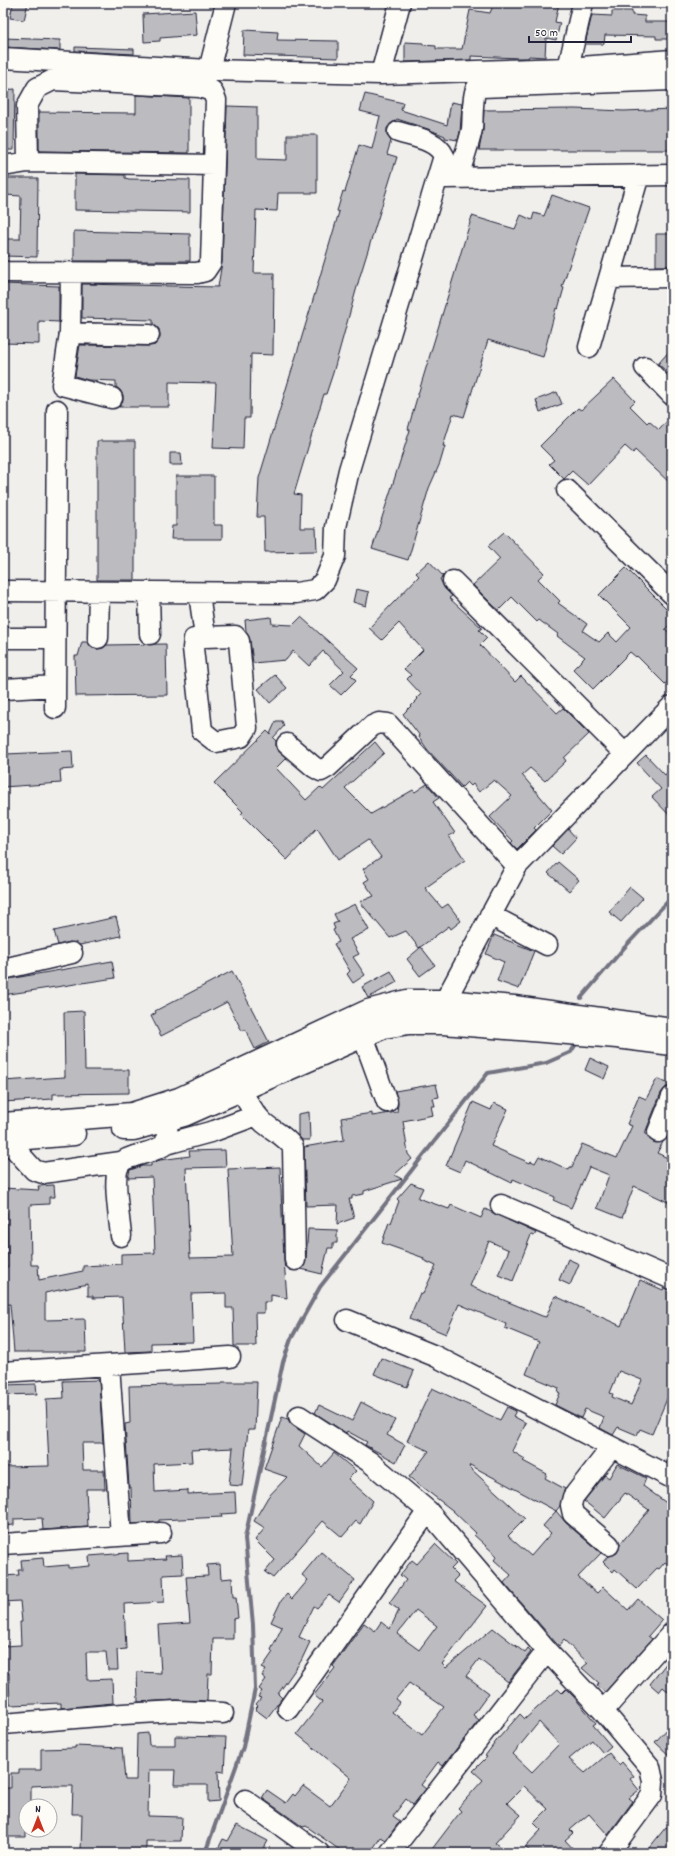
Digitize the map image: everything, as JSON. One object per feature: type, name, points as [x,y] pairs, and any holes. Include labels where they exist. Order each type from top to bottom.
[{"type":"main road","points":[[4,1134],[132,1114],[179,1099],[368,1011],[407,1001],[445,1001],[514,1008],[672,1029]]},
{"type":"main road","points":[[4,1134],[134,1129],[168,1120],[184,1115],[240,1089],[384,1027],[409,1023],[443,1023],[609,1037],[672,1044]]},
{"type":"street","points":[[209,70],[226,3]]},
{"type":"street","points":[[381,74],[400,3]]},
{"type":"street","points":[[568,68],[583,3]]},
{"type":"street","points":[[3,58],[209,70],[381,74],[568,68],[672,60]]},
{"type":"street","points":[[3,270],[6,272],[196,273],[205,271],[211,262],[216,100],[212,91],[200,87],[53,80],[37,88],[27,106],[28,162]]},
{"type":"street","points":[[458,178],[471,131],[474,94],[476,89],[481,87],[672,80]]},
{"type":"street","points":[[3,591],[296,593],[315,590],[325,580],[335,556],[336,527],[349,470],[444,156],[440,148],[432,143],[398,132]]},
{"type":"street","points":[[3,166],[28,162],[214,165]]},
{"type":"street","points":[[589,347],[639,175]]},
{"type":"street","points":[[437,178],[672,175]]},
{"type":"street","points":[[71,272],[70,333],[62,385],[112,398]]},
{"type":"street","points":[[609,278],[672,277]]},
{"type":"street","points":[[70,333],[149,335]]},
{"type":"street","points":[[645,367],[672,395]]},
{"type":"street","points":[[55,708],[54,592],[57,410]]},
{"type":"street","points":[[567,490],[672,594]]},
{"type":"street","points":[[453,581],[625,754]]},
{"type":"street","points":[[98,638],[99,592]]},
{"type":"street","points":[[149,592],[150,634]]},
{"type":"street","points":[[199,593],[205,637]]},
{"type":"street","points":[[235,636],[239,641],[247,728],[241,737],[216,742],[202,731],[193,648],[194,639],[205,637],[235,636]]},
{"type":"street","points":[[3,638],[54,638]]},
{"type":"street","points":[[5,689],[55,686]]},
{"type":"street","points":[[445,1001],[490,914],[517,866],[672,706]]},
{"type":"street","points":[[287,744],[314,768],[321,771],[328,767],[372,726],[379,723],[388,724],[517,866]]},
{"type":"street","points":[[490,914],[547,945]]},
{"type":"street","points":[[3,969],[72,953]]},
{"type":"street","points":[[363,1036],[387,1102]]},
{"type":"street","points":[[240,1089],[256,1115],[284,1136],[293,1147],[295,1260]]},
{"type":"street","points":[[658,1132],[672,1097]]},
{"type":"street","points":[[4,1134],[34,1170],[43,1173],[121,1162],[144,1152],[161,1148],[166,1144],[214,1131],[256,1115]]},
{"type":"street","points":[[166,1144],[168,1120]]},
{"type":"street","points":[[121,1162],[117,1169],[116,1179],[121,1236]]},
{"type":"street","points":[[501,1205],[672,1279]]},
{"type":"street","points":[[347,1320],[435,1356],[672,1478]]},
{"type":"street","points":[[3,1372],[230,1357]]},
{"type":"street","points":[[109,1365],[121,1536]]},
{"type":"street","points":[[299,1416],[370,1462],[428,1511],[547,1651],[603,1711],[650,1768],[653,1780],[652,1794],[609,1853]]},
{"type":"street","points":[[609,1545],[573,1514],[571,1505],[573,1497],[612,1447]]},
{"type":"street","points":[[288,1709],[428,1511]]},
{"type":"street","points":[[3,1544],[161,1533]]},
{"type":"street","points":[[603,1711],[672,1634]]},
{"type":"street","points":[[390,1853],[547,1651]]},
{"type":"street","points":[[3,1724],[177,1711],[223,1713]]},
{"type":"street","points":[[245,1800],[319,1853]]},
{"type":"building","points":[[13,3],[28,3],[24,20],[10,18]]},
{"type":"building","points":[[494,3],[559,3],[555,22],[560,23],[556,40],[546,38],[545,57],[529,56],[528,58],[519,58],[471,56],[471,60],[405,62],[405,42],[423,43],[423,45],[436,46],[436,49],[462,49],[470,10],[490,13]]},
{"type":"building","points":[[195,11],[197,35],[160,38],[160,41],[144,42],[143,14]]},
{"type":"building","points":[[612,11],[632,11],[632,15],[645,16],[645,22],[671,22],[671,39],[656,39],[656,36],[605,35],[604,44],[585,44],[592,15],[612,16]]},
{"type":"building","points":[[244,30],[278,32],[277,40],[338,41],[338,58],[243,55]]},
{"type":"building","points":[[3,38],[60,40],[60,50],[3,47]]},
{"type":"building","points":[[75,47],[134,49],[134,54],[75,51]]},
{"type":"building","points":[[15,89],[14,150],[3,150],[3,90]]},
{"type":"building","points":[[365,94],[403,103],[401,110],[447,125],[451,102],[462,104],[460,132],[458,140],[445,138],[445,136],[428,129],[397,119],[387,128],[387,135],[391,141],[387,154],[397,157],[360,276],[333,373],[326,394],[324,394],[294,494],[301,495],[300,528],[316,528],[317,551],[265,552],[264,517],[257,517],[259,478],[339,212],[337,211],[343,191],[345,192],[359,145],[372,149],[380,116],[360,111]]},
{"type":"building","points":[[136,95],[189,98],[189,153],[39,151],[39,112],[136,113]]},
{"type":"building","points":[[227,106],[257,107],[257,159],[287,160],[287,135],[317,135],[317,193],[278,193],[277,211],[256,210],[254,273],[274,273],[273,355],[251,354],[250,418],[244,418],[243,449],[213,448],[216,383],[169,382],[169,407],[119,407],[123,401],[123,395],[116,387],[116,381],[88,380],[75,376],[80,345],[149,346],[155,345],[160,336],[159,329],[153,324],[153,320],[82,318],[82,284],[218,287],[222,262]]},
{"type":"building","points":[[575,109],[624,111],[672,109],[672,150],[479,150],[483,130],[484,110]]},
{"type":"building","points":[[75,174],[125,175],[125,178],[129,179],[190,180],[190,212],[75,210]]},
{"type":"building","points":[[5,178],[38,178],[37,257],[4,256],[4,239],[20,239],[21,196],[5,195]]},
{"type":"building","points":[[552,195],[589,208],[562,287],[564,288],[558,309],[556,308],[543,357],[488,340],[464,417],[453,414],[443,446],[445,446],[440,463],[429,488],[408,560],[372,549],[410,430],[408,429],[416,401],[472,216],[515,229],[521,215],[532,220],[534,213],[544,216]]},
{"type":"building","points":[[74,231],[190,234],[190,261],[74,261]]},
{"type":"building","points":[[656,234],[672,234],[672,266],[656,266]]},
{"type":"building","points":[[3,284],[59,286],[59,322],[39,321],[39,344],[3,343]]},
{"type":"building","points":[[672,348],[672,376],[658,364]]},
{"type":"building","points":[[614,379],[635,401],[630,406],[647,423],[649,421],[659,430],[672,416],[672,485],[635,450],[633,453],[625,446],[588,485],[572,471],[564,479],[549,464],[554,460],[540,446],[578,408],[581,410]]},
{"type":"building","points":[[557,392],[562,404],[540,412],[536,400]]},
{"type":"building","points":[[97,441],[135,441],[135,580],[97,580]]},
{"type":"building","points":[[170,453],[181,453],[182,465],[170,465]]},
{"type":"building","points":[[176,476],[214,476],[214,525],[222,525],[222,539],[171,539],[172,526],[176,526]]},
{"type":"building","points":[[504,532],[544,573],[538,579],[560,601],[558,603],[587,624],[583,631],[599,642],[608,633],[617,642],[631,627],[599,595],[626,568],[672,614],[672,623],[665,629],[672,635],[672,677],[665,684],[637,656],[636,657],[630,652],[593,689],[573,669],[585,657],[557,636],[558,634],[539,620],[537,622],[512,597],[499,610],[495,607],[473,585],[500,559],[488,546]]},
{"type":"building","points":[[429,561],[443,576],[440,579],[445,589],[452,596],[449,598],[482,628],[479,630],[487,638],[480,645],[515,682],[521,676],[557,713],[563,708],[589,734],[564,758],[566,761],[545,781],[530,768],[522,775],[552,810],[534,828],[536,830],[517,849],[511,843],[513,841],[490,817],[512,796],[494,780],[479,792],[473,784],[471,786],[467,782],[462,787],[427,749],[419,737],[420,736],[403,714],[421,694],[407,679],[411,675],[404,669],[423,650],[399,623],[382,640],[369,628],[419,576],[416,573]]},
{"type":"building","points":[[356,589],[369,592],[366,606],[353,602]]},
{"type":"building","points":[[271,617],[272,624],[293,625],[301,617],[358,668],[351,675],[356,680],[341,695],[330,685],[344,671],[323,651],[309,666],[293,651],[286,660],[253,663],[250,640],[246,631],[245,620]]},
{"type":"building","points":[[82,642],[88,642],[92,648],[97,649],[103,648],[107,645],[166,644],[167,695],[76,696],[75,656],[78,656]]},
{"type":"building","points":[[275,675],[287,688],[270,703],[258,689]]},
{"type":"building","points":[[276,721],[282,721],[284,726],[273,738],[276,741],[276,748],[286,758],[276,768],[306,800],[320,787],[323,790],[375,742],[384,753],[345,788],[371,814],[413,790],[415,792],[427,784],[439,798],[433,802],[455,833],[449,836],[465,860],[425,888],[442,908],[448,904],[461,921],[451,929],[449,926],[419,948],[406,931],[390,938],[360,902],[374,896],[364,882],[369,879],[363,869],[381,857],[368,840],[338,860],[317,828],[287,860],[241,814],[243,812],[214,783],[267,731],[270,734]]},
{"type":"building","points":[[72,751],[73,769],[60,770],[61,783],[3,787],[3,761],[6,760],[6,754]]},
{"type":"building","points":[[646,755],[665,775],[672,767],[672,818],[652,797],[661,789],[637,763]]},
{"type":"building","points":[[568,829],[576,838],[561,854],[552,846]]},
{"type":"building","points":[[558,862],[579,880],[569,891],[548,873]]},
{"type":"building","points":[[630,887],[643,898],[621,922],[609,912]]},
{"type":"building","points":[[355,904],[369,930],[350,939],[359,954],[353,957],[365,975],[353,983],[347,974],[350,971],[334,944],[339,942],[333,930],[335,929],[333,924],[338,922],[334,914]]},
{"type":"building","points":[[116,917],[121,936],[80,945],[70,942],[58,945],[54,931]]},
{"type":"building","points":[[494,935],[534,951],[519,989],[497,981],[504,962],[486,954]]},
{"type":"building","points":[[421,947],[435,965],[420,976],[407,959]]},
{"type":"building","points":[[112,961],[115,978],[3,995],[3,980]]},
{"type":"building","points":[[232,971],[269,1042],[255,1049],[245,1029],[242,1031],[227,1002],[161,1036],[151,1016],[156,1013],[155,1011]]},
{"type":"building","points":[[391,971],[397,982],[368,998],[362,987]]},
{"type":"building","points":[[84,1011],[85,1070],[129,1070],[129,1093],[53,1094],[53,1099],[3,1102],[3,1081],[65,1077],[64,1012]]},
{"type":"building","points":[[590,1058],[609,1067],[604,1079],[585,1070]]},
{"type":"building","points":[[657,1079],[672,1085],[665,1088],[661,1093],[645,1133],[653,1142],[663,1142],[657,1153],[672,1160],[672,1204],[634,1186],[622,1218],[597,1208],[609,1175],[589,1167],[571,1208],[553,1200],[555,1197],[513,1179],[512,1183],[465,1160],[460,1172],[446,1166],[473,1102],[491,1110],[494,1103],[508,1109],[491,1146],[530,1163],[531,1161],[535,1163],[539,1156],[569,1170],[570,1167],[572,1167],[582,1144],[617,1158],[632,1126],[627,1124],[639,1096],[646,1099]]},
{"type":"building","points":[[436,1084],[439,1097],[433,1098],[435,1106],[431,1106],[433,1115],[403,1121],[408,1154],[412,1159],[394,1175],[402,1179],[364,1191],[364,1194],[352,1196],[352,1199],[349,1199],[354,1218],[337,1224],[338,1205],[306,1206],[304,1147],[344,1140],[341,1118],[372,1113],[372,1116],[397,1112],[398,1104],[395,1091]]},
{"type":"building","points":[[309,1112],[310,1140],[302,1140],[298,1135],[298,1114]]},
{"type":"building","points":[[225,1150],[226,1167],[186,1168],[190,1258],[233,1257],[228,1169],[280,1167],[287,1298],[271,1295],[271,1302],[264,1302],[264,1313],[255,1313],[256,1346],[234,1346],[233,1308],[226,1308],[226,1293],[191,1294],[193,1342],[151,1343],[151,1351],[125,1352],[122,1297],[93,1298],[93,1296],[88,1296],[88,1284],[45,1293],[45,1320],[85,1319],[86,1352],[14,1352],[10,1304],[3,1305],[3,1267],[8,1267],[7,1212],[3,1212],[3,1188],[39,1190],[38,1186],[54,1185],[55,1197],[49,1197],[49,1204],[30,1205],[31,1265],[38,1265],[39,1280],[83,1271],[83,1266],[121,1264],[121,1254],[155,1253],[152,1177],[128,1178],[130,1170],[142,1166],[151,1166],[151,1163],[160,1160],[190,1156],[189,1151]]},
{"type":"building","points":[[411,1183],[423,1188],[418,1198],[449,1209],[451,1205],[481,1218],[485,1209],[536,1233],[534,1236],[531,1235],[513,1281],[498,1275],[509,1250],[489,1241],[470,1286],[542,1316],[546,1317],[555,1296],[621,1326],[640,1280],[663,1290],[664,1288],[672,1290],[672,1387],[652,1434],[640,1429],[637,1435],[618,1427],[613,1435],[600,1428],[604,1417],[585,1409],[581,1418],[555,1405],[560,1393],[558,1392],[559,1388],[526,1374],[539,1342],[505,1328],[506,1324],[459,1304],[446,1334],[409,1319],[420,1293],[423,1294],[436,1266],[423,1260],[424,1258],[382,1243],[389,1222],[391,1223],[399,1201],[397,1199]],"holes":[[[619,1371],[642,1380],[631,1405],[612,1397],[613,1394],[610,1393]]]},
{"type":"building","points":[[308,1229],[337,1230],[337,1243],[333,1243],[333,1248],[328,1248],[322,1274],[301,1269],[306,1260]]},
{"type":"building","points":[[568,1259],[579,1264],[570,1285],[559,1280]]},
{"type":"building","points":[[381,1358],[414,1371],[407,1387],[374,1374]]},
{"type":"building","points":[[99,1380],[103,1443],[82,1443],[83,1470],[104,1470],[105,1489],[86,1489],[88,1527],[43,1530],[42,1518],[14,1519],[14,1525],[3,1526],[3,1467],[49,1466],[46,1399],[64,1398],[63,1381]]},
{"type":"building","points":[[222,1382],[257,1382],[255,1430],[248,1430],[242,1486],[229,1485],[233,1448],[191,1450],[192,1462],[154,1464],[155,1492],[188,1490],[188,1494],[235,1492],[236,1513],[221,1514],[222,1517],[159,1520],[159,1522],[132,1524],[131,1487],[129,1487],[125,1424],[130,1423],[129,1386],[222,1384]]},
{"type":"building","points":[[36,1384],[37,1394],[3,1395],[3,1385]]},
{"type":"building","points":[[432,1388],[500,1420],[507,1407],[516,1411],[513,1416],[526,1423],[512,1451],[525,1459],[523,1461],[547,1474],[545,1478],[565,1489],[560,1506],[556,1511],[566,1523],[601,1553],[578,1577],[597,1593],[603,1587],[628,1610],[638,1599],[662,1620],[648,1636],[652,1639],[605,1692],[597,1686],[599,1683],[582,1668],[588,1663],[564,1640],[559,1646],[504,1583],[511,1575],[494,1560],[497,1556],[474,1535],[476,1533],[452,1510],[409,1477],[429,1451],[407,1441]],"holes":[[[470,1465],[556,1511],[543,1526],[551,1533],[531,1556],[508,1536],[525,1519],[469,1467]]]},
{"type":"building","points":[[361,1402],[395,1420],[387,1435],[405,1445],[396,1462],[365,1445],[367,1442],[347,1431],[346,1433],[315,1413],[319,1405],[352,1421]]},
{"type":"building","points":[[282,1417],[288,1419],[292,1425],[305,1434],[299,1446],[322,1467],[334,1453],[356,1471],[348,1479],[373,1501],[360,1524],[356,1521],[342,1537],[323,1521],[273,1578],[265,1572],[275,1560],[255,1540],[265,1528],[254,1521],[268,1497],[287,1477],[264,1469]]},
{"type":"building","points":[[617,1464],[646,1478],[643,1486],[672,1507],[672,1568],[665,1562],[659,1569],[657,1568],[637,1589],[615,1569],[613,1572],[603,1562],[608,1556],[617,1553],[620,1544],[649,1510],[625,1493],[605,1518],[584,1501],[605,1475],[609,1478]]},
{"type":"building","points":[[435,1544],[456,1564],[451,1569],[458,1576],[453,1581],[487,1606],[442,1664],[446,1668],[493,1628],[525,1653],[528,1649],[531,1652],[508,1682],[479,1659],[466,1676],[489,1693],[473,1715],[479,1720],[443,1766],[438,1762],[421,1785],[426,1789],[413,1805],[406,1799],[393,1816],[400,1821],[386,1840],[381,1837],[370,1853],[344,1853],[306,1826],[303,1827],[262,1798],[267,1790],[286,1803],[293,1794],[295,1796],[303,1786],[330,1806],[351,1778],[297,1734],[322,1702],[314,1695],[335,1668],[333,1666],[364,1623],[375,1631],[381,1622],[390,1629],[399,1610],[389,1603],[406,1580],[400,1575],[412,1560],[417,1564]],"holes":[[[416,1610],[437,1626],[419,1650],[397,1634]],[[409,1683],[444,1707],[422,1735],[392,1712],[400,1702],[396,1699]]]},
{"type":"building","points":[[321,1552],[355,1580],[339,1602],[329,1595],[317,1608],[314,1606],[299,1637],[310,1642],[301,1661],[278,1694],[282,1698],[267,1718],[255,1709],[258,1706],[256,1704],[261,1698],[258,1697],[262,1691],[259,1689],[266,1679],[262,1676],[266,1670],[262,1668],[273,1652],[271,1650],[282,1627],[271,1622],[281,1601],[287,1594],[292,1599],[308,1580],[302,1575]]},
{"type":"building","points":[[128,1553],[128,1561],[166,1559],[165,1556],[182,1555],[183,1574],[163,1575],[164,1602],[124,1604],[126,1649],[117,1650],[118,1670],[108,1670],[106,1652],[86,1652],[87,1680],[112,1679],[113,1703],[61,1708],[61,1703],[10,1705],[9,1673],[3,1673],[3,1646],[21,1645],[20,1622],[22,1622],[20,1601],[3,1602],[3,1576],[19,1575],[18,1570],[22,1570],[21,1560],[43,1558],[44,1567],[68,1565],[68,1568],[90,1566],[89,1556]]},
{"type":"building","points":[[220,1564],[221,1579],[232,1578],[233,1597],[236,1597],[238,1618],[233,1619],[233,1639],[213,1639],[212,1674],[208,1674],[207,1701],[176,1700],[138,1702],[137,1672],[161,1673],[158,1625],[190,1623],[186,1577],[208,1576],[207,1565]]},
{"type":"building","points":[[672,1656],[672,1695],[663,1687],[659,1692],[650,1684]]},
{"type":"building","points":[[558,1689],[562,1693],[566,1689],[596,1723],[593,1725],[611,1746],[603,1753],[592,1740],[569,1759],[585,1773],[609,1753],[619,1765],[622,1762],[634,1776],[630,1779],[639,1790],[629,1798],[633,1801],[608,1835],[589,1814],[570,1830],[573,1833],[565,1840],[577,1853],[532,1853],[525,1847],[541,1830],[534,1823],[548,1809],[524,1786],[507,1803],[521,1815],[495,1843],[508,1853],[429,1853],[461,1811],[458,1808],[483,1780],[473,1771],[487,1757],[485,1756],[497,1740],[520,1714],[525,1719]],"holes":[[[539,1722],[559,1744],[532,1772],[513,1754]]]},
{"type":"building","points":[[672,1724],[672,1758],[655,1742]]},
{"type":"building","points":[[148,1733],[149,1745],[175,1745],[175,1736],[226,1737],[224,1772],[218,1771],[219,1801],[208,1802],[208,1785],[174,1785],[175,1770],[149,1770],[148,1816],[182,1817],[181,1841],[146,1841],[146,1853],[81,1853],[82,1814],[72,1814],[73,1786],[53,1785],[31,1786],[31,1798],[18,1798],[18,1837],[3,1837],[4,1788],[11,1788],[11,1773],[19,1773],[19,1770],[41,1770],[41,1749],[75,1748],[75,1746],[122,1748],[125,1780],[136,1780],[137,1734]]},
{"type":"building","points":[[237,1825],[268,1841],[261,1853],[216,1853],[223,1839],[228,1841]]},
{"type":"building","points":[[666,1827],[672,1832],[672,1853],[645,1853]]},
{"type":"waterway","points":[[581,998],[624,948],[672,897]]},
{"type":"waterway","points":[[205,1853],[243,1747],[255,1689],[253,1625],[245,1538],[283,1362],[291,1339],[320,1287],[488,1073],[546,1063],[571,1052],[576,1044]]}]
